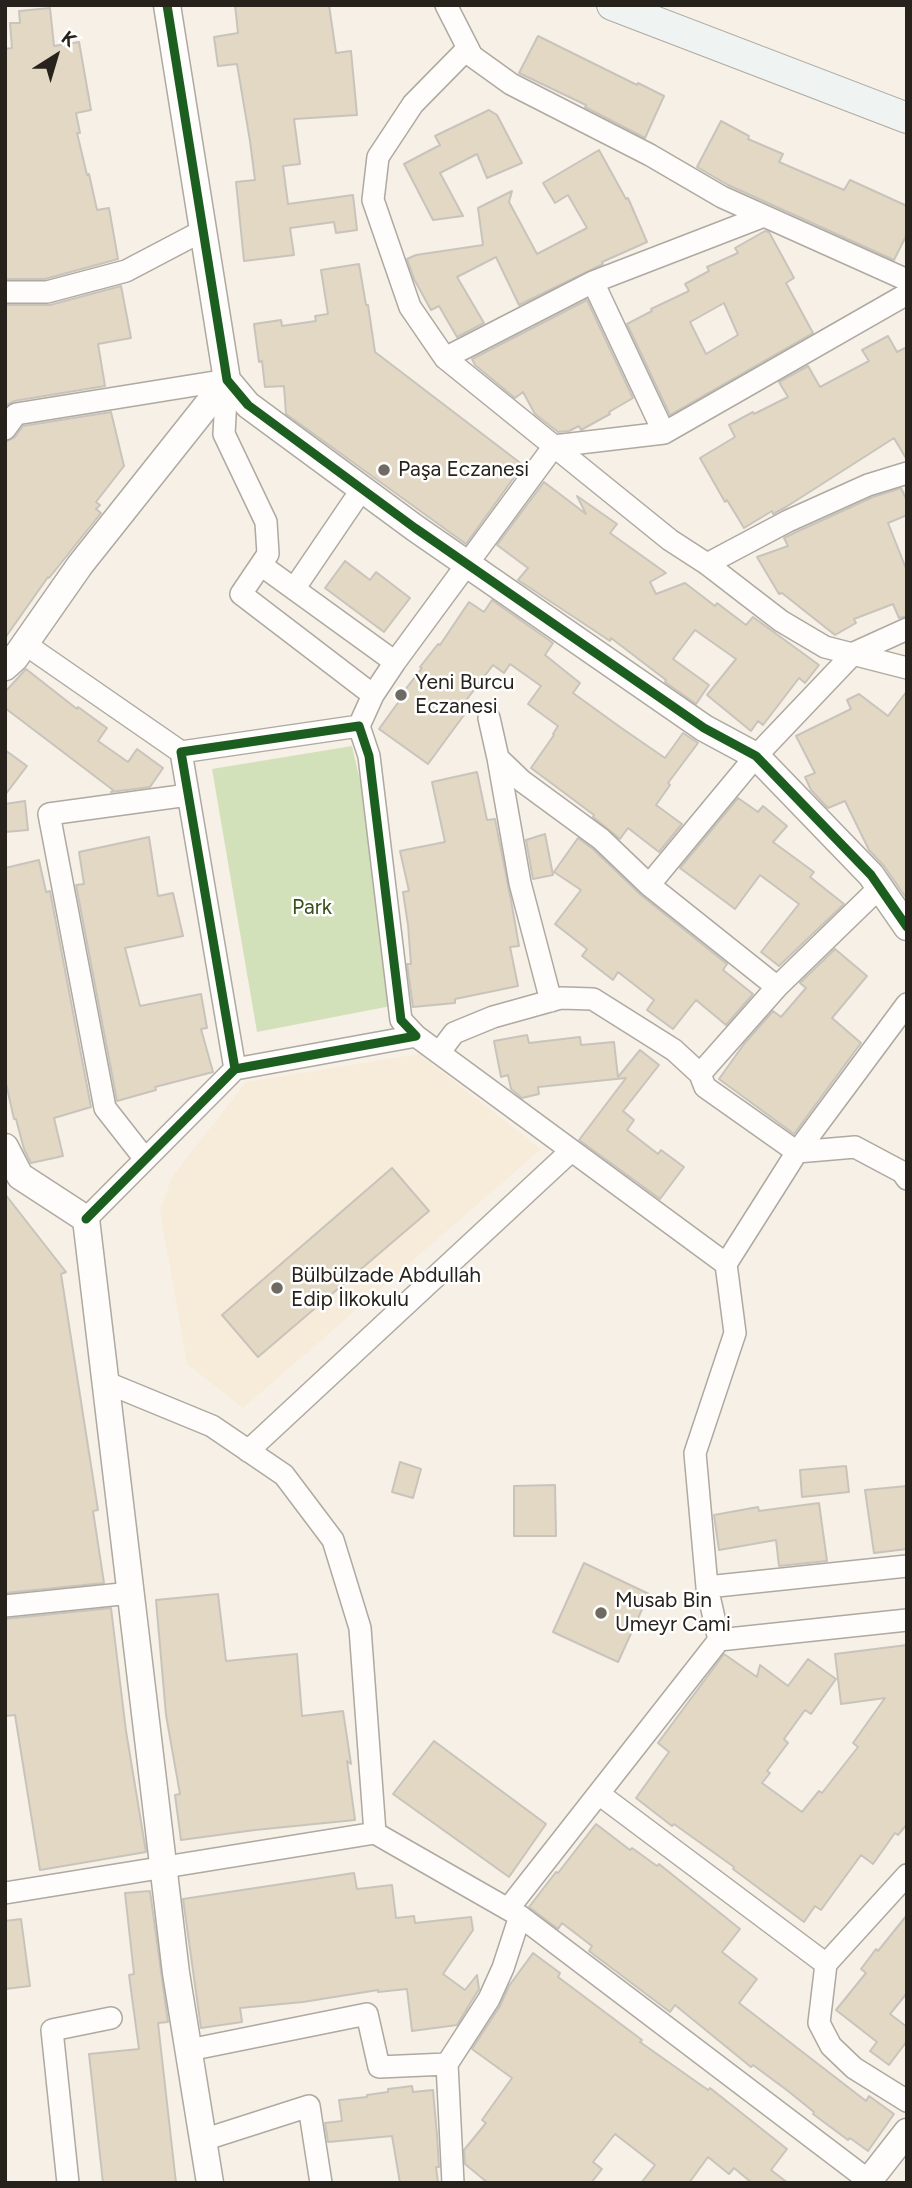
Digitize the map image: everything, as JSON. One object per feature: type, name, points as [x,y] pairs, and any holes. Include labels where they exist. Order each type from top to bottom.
[{"type":"main road","points":[[612,5],[907,118]]},
{"type":"street","points":[[167,5],[227,380],[224,434],[266,522],[268,554],[242,594],[373,695]]},
{"type":"street","points":[[446,5],[472,56],[511,84],[650,155],[722,197],[907,280]]},
{"type":"street","points":[[468,48],[413,104],[378,157],[373,200],[410,307],[445,358],[670,540],[707,564],[782,621],[825,647],[907,668]]},
{"type":"street","points":[[445,358],[593,282],[764,216]]},
{"type":"street","points":[[5,292],[47,292],[126,271],[204,230]]},
{"type":"street","points":[[593,282],[664,433]]},
{"type":"street","points":[[726,1264],[416,1036],[401,1020],[369,755],[359,726],[373,695],[395,663],[554,446],[664,433],[907,295]]},
{"type":"street","points":[[5,429],[16,414],[227,380]]},
{"type":"street","points":[[227,380],[247,405],[467,565],[704,728],[755,756],[871,875],[907,927]]},
{"type":"street","points":[[227,380],[79,565],[13,655],[181,752],[359,726]]},
{"type":"street","points":[[707,564],[811,510],[868,485],[907,473]]},
{"type":"street","points":[[294,589],[362,489]]},
{"type":"street","points":[[261,565],[395,663]]},
{"type":"street","points":[[649,885],[755,756],[854,653],[907,629]]},
{"type":"street","points":[[489,718],[520,883],[551,1001]]},
{"type":"street","points":[[181,752],[235,1069]]},
{"type":"street","points":[[498,758],[522,781],[601,839],[649,885],[776,988]]},
{"type":"street","points":[[145,1159],[105,1108],[49,814],[188,795]]},
{"type":"street","points":[[700,1074],[776,988],[880,887]]},
{"type":"street","points":[[439,1053],[454,1033],[493,1017],[561,998],[593,999],[674,1049],[700,1074],[705,1087],[797,1152],[855,1147],[902,1172],[907,1179]]},
{"type":"street","points":[[719,1640],[707,1587],[695,1453],[735,1333],[726,1264],[797,1152],[907,1004]]},
{"type":"street","points":[[86,1219],[235,1069],[416,1036]]},
{"type":"street","points":[[5,1147],[20,1175],[86,1219],[176,1973],[210,2183]]},
{"type":"street","points":[[248,1451],[571,1151]]},
{"type":"street","points":[[105,1382],[212,1426],[284,1475],[333,1540],[360,1628],[375,1833]]},
{"type":"street","points":[[707,1587],[907,1566]]},
{"type":"street","points":[[5,1605],[131,1593]]},
{"type":"street","points":[[453,2183],[447,2064],[489,1999],[503,1968],[514,1912],[599,1794],[719,1640],[907,1620]]},
{"type":"street","points":[[599,1794],[826,1964]]},
{"type":"street","points":[[5,1893],[375,1833],[514,1912],[869,2182],[907,2132]]},
{"type":"street","points":[[907,1875],[826,1964],[819,2023],[831,2046],[853,2068],[907,2101]]},
{"type":"street","points":[[189,2050],[367,2014],[379,2067],[447,2064]]},
{"type":"street","points":[[68,2183],[52,2030],[111,2018]]},
{"type":"street","points":[[203,2140],[309,2106],[321,2183]]},
{"type":"shaded area","name":"Bülbülzade Abdullah Edip İlkokulu","points":[[419,1054],[541,1149],[243,1408],[187,1364],[160,1211],[172,1177],[246,1082]]},
{"type":"green space","name":"Park","points":[[352,746],[386,893],[391,1006],[257,1032],[212,769]]},
{"type":"building","points":[[235,5],[329,5],[336,53],[351,51],[357,115],[294,119],[300,164],[283,166],[288,204],[353,195],[357,230],[336,233],[334,222],[290,228],[294,255],[244,261],[236,182],[255,180],[250,141],[237,64],[218,66],[214,37],[238,33]]},
{"type":"building","points":[[50,8],[54,46],[79,42],[91,110],[76,113],[80,133],[77,133],[97,210],[109,208],[118,259],[45,279],[5,279],[5,49],[12,48],[10,23],[20,23],[19,11]]},
{"type":"building","points":[[538,36],[664,96],[645,138],[585,107],[586,105],[519,73]]},
{"type":"building","points":[[489,110],[497,115],[522,163],[487,178],[477,154],[440,173],[463,216],[433,220],[404,164],[440,145],[435,136]]},
{"type":"building","points":[[721,121],[749,136],[748,139],[783,154],[779,162],[844,190],[850,180],[907,206],[907,234],[894,260],[728,185],[697,167]]},
{"type":"building","points":[[599,150],[626,199],[628,198],[647,242],[519,305],[496,257],[457,277],[484,323],[457,337],[439,306],[431,310],[414,279],[407,259],[416,255],[483,245],[478,208],[512,191],[509,202],[537,254],[587,228],[568,195],[555,203],[543,183]]},
{"type":"building","points":[[765,231],[769,232],[794,278],[786,283],[813,333],[670,415],[627,324],[689,291],[685,284],[709,271],[707,267],[738,253],[735,248]],"holes":[[[724,303],[738,335],[706,354],[690,322]]]},
{"type":"building","points":[[359,264],[375,352],[523,465],[466,544],[286,414],[284,386],[265,387],[254,324],[281,320],[282,326],[316,321],[315,316],[328,314],[321,270]]},
{"type":"building","points":[[121,286],[131,338],[98,344],[105,386],[14,401],[5,406],[5,305],[50,305]]},
{"type":"building","points":[[587,300],[633,398],[581,430],[579,426],[558,432],[535,414],[523,392],[515,398],[475,365],[472,359]]},
{"type":"building","points":[[888,336],[897,352],[907,347],[907,460],[894,438],[786,507],[773,514],[772,511],[744,528],[727,500],[725,502],[700,458],[735,437],[729,425],[788,397],[779,382],[808,366],[820,387],[869,361],[862,350]]},
{"type":"building","points":[[111,412],[124,466],[96,502],[100,505],[96,509],[101,513],[48,577],[5,638],[5,442],[15,437],[23,426]]},
{"type":"building","points":[[544,482],[586,514],[577,496],[617,524],[610,533],[666,573],[650,582],[656,594],[685,583],[746,625],[753,617],[819,665],[805,683],[799,678],[763,725],[758,721],[751,731],[707,695],[736,659],[695,630],[673,659],[709,685],[696,704],[611,638],[610,641],[518,580],[528,568],[497,545]]},
{"type":"building","points":[[901,488],[907,501],[907,515],[888,523],[907,571],[907,616],[899,618],[893,604],[854,619],[856,623],[835,635],[782,593],[779,594],[757,557],[788,546],[784,538],[794,533],[873,497]]},
{"type":"building","points":[[345,561],[370,580],[376,572],[410,598],[384,632],[325,588]]},
{"type":"building","points":[[492,600],[553,643],[545,655],[580,683],[573,693],[620,727],[665,758],[683,733],[698,743],[668,783],[670,785],[656,805],[682,824],[659,852],[628,828],[620,839],[593,817],[594,815],[531,768],[558,726],[528,704],[541,686],[510,664],[504,673],[493,665],[458,711],[464,715],[428,764],[379,729],[422,668],[420,667],[438,644],[440,645],[469,602],[484,612]]},
{"type":"building","points":[[26,669],[77,709],[78,707],[107,728],[98,741],[128,762],[137,749],[163,768],[150,787],[111,792],[113,790],[5,708],[5,692]]},
{"type":"building","points":[[907,691],[907,899],[869,850],[845,801],[828,808],[811,790],[805,777],[815,773],[796,736],[851,709],[847,700],[859,694],[888,716]]},
{"type":"building","points":[[5,750],[27,766],[5,795]]},
{"type":"building","points":[[477,772],[487,820],[495,819],[511,900],[519,946],[510,947],[518,986],[455,999],[455,1003],[413,1007],[407,964],[411,964],[403,892],[409,891],[400,851],[445,842],[432,782]]},
{"type":"building","points":[[738,798],[758,812],[763,806],[787,826],[773,842],[814,872],[810,877],[844,904],[779,966],[761,952],[799,904],[760,875],[735,909],[680,868]]},
{"type":"building","points":[[25,801],[28,830],[5,832],[5,804]]},
{"type":"building","points":[[545,834],[553,875],[533,879],[526,840]]},
{"type":"building","points":[[149,837],[158,896],[173,893],[183,936],[125,948],[140,1006],[201,994],[207,1028],[201,1029],[213,1072],[155,1087],[156,1090],[117,1101],[76,885],[84,884],[79,852]]},
{"type":"building","points":[[578,838],[641,895],[727,964],[723,970],[753,994],[726,1025],[696,1000],[673,1029],[647,1010],[654,1000],[618,972],[613,980],[582,956],[587,949],[555,924],[581,890],[554,872]]},
{"type":"building","points":[[39,860],[46,892],[50,891],[91,1107],[54,1118],[63,1156],[31,1163],[14,1119],[5,1079],[5,868]]},
{"type":"building","points":[[835,949],[867,976],[832,1018],[861,1043],[794,1134],[719,1079],[744,1044],[773,1011],[781,1017],[806,988],[800,983]]},
{"type":"building","points":[[527,1035],[529,1043],[580,1037],[581,1045],[614,1042],[618,1077],[640,1050],[659,1065],[623,1111],[634,1120],[627,1130],[658,1154],[661,1150],[684,1167],[660,1199],[579,1140],[626,1078],[538,1087],[539,1094],[522,1098],[511,1089],[508,1075],[501,1077],[494,1041]]},
{"type":"building","points":[[392,1168],[429,1211],[258,1357],[222,1315]]},
{"type":"building","points":[[5,1194],[66,1272],[61,1274],[98,1510],[93,1511],[104,1583],[5,1593]]},
{"type":"building","points":[[400,1462],[421,1469],[413,1498],[392,1492]]},
{"type":"building","points":[[846,1466],[849,1492],[802,1497],[800,1470]]},
{"type":"building","points":[[555,1485],[556,1536],[514,1536],[514,1486]]},
{"type":"building","points":[[907,1486],[907,1549],[874,1553],[865,1490]]},
{"type":"building","points":[[819,1503],[827,1561],[779,1566],[776,1540],[719,1550],[714,1515],[758,1507],[759,1511]]},
{"type":"building","name":"Musab Bin Umeyr Cami","points":[[584,1563],[649,1594],[618,1662],[553,1632]]},
{"type":"building","points":[[218,1594],[226,1661],[297,1654],[302,1716],[343,1711],[351,1764],[347,1761],[355,1820],[181,1840],[175,1795],[180,1794],[166,1715],[156,1600]]},
{"type":"building","points":[[111,1608],[126,1731],[146,1852],[40,1870],[15,1715],[5,1716],[5,1619]]},
{"type":"building","points":[[907,1645],[907,1824],[898,1835],[895,1833],[873,1864],[861,1855],[821,1910],[815,1906],[804,1922],[733,1869],[734,1867],[674,1824],[672,1826],[636,1798],[669,1752],[658,1743],[724,1654],[757,1677],[760,1665],[788,1686],[808,1659],[836,1679],[811,1714],[805,1710],[784,1739],[788,1743],[767,1771],[770,1773],[762,1783],[802,1812],[819,1791],[822,1793],[858,1747],[853,1743],[885,1698],[841,1704],[835,1654]]},
{"type":"building","points":[[434,1741],[546,1824],[509,1877],[393,1794]]},
{"type":"building","points":[[596,1824],[630,1850],[632,1848],[657,1866],[659,1864],[740,1929],[722,1952],[757,1979],[739,2003],[866,2101],[869,2096],[894,2114],[868,2151],[813,2114],[814,2112],[788,2091],[753,2065],[751,2067],[675,2005],[670,2012],[589,1951],[592,1946],[562,1923],[558,1929],[529,1907]]},
{"type":"building","points":[[354,1873],[357,1889],[392,1885],[396,1918],[414,1916],[415,1923],[471,1917],[473,1930],[443,1974],[465,1990],[477,1975],[479,1989],[457,2025],[412,2031],[407,1989],[378,1990],[303,2002],[240,2008],[242,2022],[201,2028],[183,1899]]},
{"type":"building","points":[[150,1891],[168,2022],[158,2023],[176,2183],[103,2183],[89,2054],[139,2049],[129,1975],[134,1974],[125,1893]]},
{"type":"building","points":[[907,1915],[907,1993],[890,2014],[907,2027],[907,2041],[889,2065],[870,2051],[877,2042],[836,2010],[866,1973],[861,1969]]},
{"type":"building","points":[[21,1919],[30,1986],[5,1989],[5,1921]]},
{"type":"building","points":[[533,1953],[560,1973],[558,1977],[642,2040],[640,2042],[708,2090],[710,2088],[787,2149],[771,2170],[788,2183],[752,2183],[734,2168],[729,2174],[708,2157],[689,2183],[641,2183],[655,2165],[615,2134],[593,2162],[602,2169],[591,2183],[488,2183],[465,2164],[464,2150],[486,2123],[482,2120],[512,2078],[472,2049],[500,2006],[509,1986]]},
{"type":"building","points":[[412,2086],[413,2092],[433,2090],[438,2183],[400,2183],[392,2136],[328,2142],[325,2123],[342,2121],[339,2100],[367,2097],[388,2092],[388,2089]]},
{"type":"cycle path","points":[[167,5],[227,380],[248,405],[415,528],[704,728],[756,756],[871,875],[907,927]]},
{"type":"cycle path","points":[[86,1219],[235,1069],[416,1036],[401,1020],[369,756],[359,726],[181,752],[235,1069]]},
{"type":"place","name":"Paşa Eczanesi","points":[[384,470]]},
{"type":"place","name":"Yeni Burcu Eczanesi","points":[[401,695]]},
{"type":"place","name":"Bülbülzade Abdullah Edip İlkokulu","points":[[277,1288]]},
{"type":"place","name":"Musab Bin Umeyr Cami","points":[[601,1613]]}]
